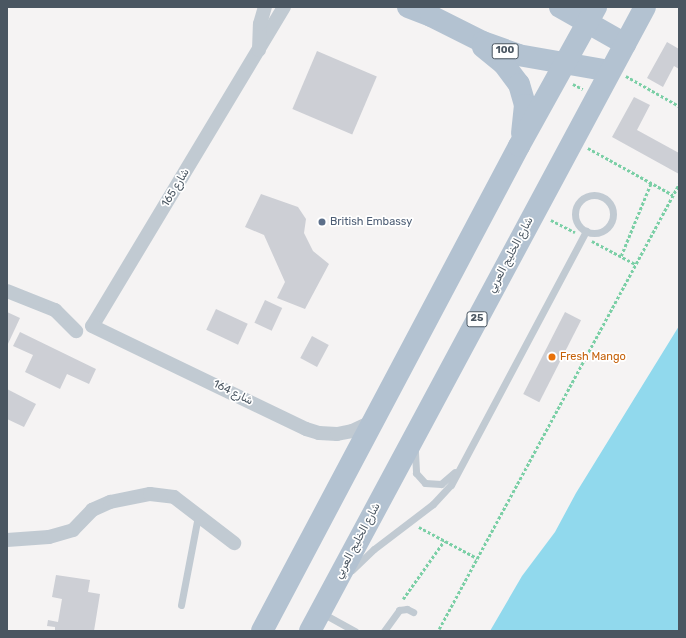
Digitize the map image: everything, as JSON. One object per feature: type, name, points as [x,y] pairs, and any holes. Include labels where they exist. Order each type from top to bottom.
[{"type":"main road","name":"100","points":[[408,7],[440,11],[461,32],[512,53],[561,70],[611,70]]},
{"type":"main road","points":[[560,7],[592,14],[625,44]]},
{"type":"main road","name":"شارع الخليج العربي","points":[[319,614],[645,7]]},
{"type":"main road","points":[[262,631],[377,418],[519,146],[592,14]]},
{"type":"main road","points":[[461,32],[496,58],[518,84],[526,112],[519,146]]},
{"type":"street","name":"شارع 165","points":[[259,50],[260,24],[265,7]]},
{"type":"street","name":"شارع 165","points":[[92,326],[284,7]]},
{"type":"street","points":[[7,291],[55,310],[76,331]]},
{"type":"street","name":"شارع 164","points":[[92,326],[318,433],[337,434],[352,431],[377,418]]},
{"type":"street","points":[[7,540],[48,537],[73,530],[92,510],[110,502],[150,494],[174,497],[234,543]]},
{"type":"lane","points":[[592,195],[605,199],[613,210],[610,224],[599,232],[586,231],[576,221],[576,207],[585,197],[592,195]]},
{"type":"lane","points":[[355,631],[319,614],[365,558],[445,492],[464,461],[586,231]]},
{"type":"lane","points":[[419,428],[414,465],[420,480],[430,485],[440,484],[451,477],[464,461]]},
{"type":"lane","points":[[180,605],[198,516]]},
{"type":"lane","points":[[384,631],[396,613],[403,608],[413,612]]},
{"type":"path","points":[[561,70],[597,95]]},
{"type":"path","points":[[611,70],[679,106]]},
{"type":"path","points":[[589,140],[586,146],[673,195]]},
{"type":"path","points":[[621,256],[651,183]]},
{"type":"path","points":[[439,629],[679,184]]},
{"type":"path","points":[[409,522],[477,558]]},
{"type":"path","points":[[403,608],[403,598],[444,541]]},
{"type":"water","points":[[679,326],[679,631],[490,631],[522,576],[555,532],[576,493]]},
{"type":"building","points":[[667,42],[679,49],[679,69],[674,66],[663,87],[647,78]]},
{"type":"building","points":[[317,51],[377,76],[352,134],[292,109]]},
{"type":"building","points":[[634,97],[650,105],[637,130],[679,153],[679,174],[612,137]]},
{"type":"building","points":[[261,194],[298,207],[306,219],[304,233],[313,251],[329,264],[305,309],[277,298],[285,282],[264,235],[245,227]]},
{"type":"building","points":[[265,300],[282,308],[272,331],[254,323]]},
{"type":"building","points":[[216,309],[248,324],[238,345],[206,330]]},
{"type":"building","points":[[7,312],[20,318],[7,346]]},
{"type":"building","name":"Fresh Mango","points":[[565,312],[581,320],[539,402],[523,394]]},
{"type":"building","points":[[20,332],[96,369],[89,384],[67,374],[60,389],[25,372],[33,355],[13,346]]},
{"type":"building","points":[[312,336],[329,345],[317,367],[300,358]]},
{"type":"building","points":[[7,389],[36,404],[24,427],[7,419]]},
{"type":"building","points":[[56,575],[90,580],[88,592],[100,594],[94,631],[55,631],[55,627],[47,626],[48,620],[58,622],[62,599],[52,597]]},
{"type":"place","name":"British Embassy","points":[[322,222]]},
{"type":"place","name":"Fresh Mango","points":[[552,357]]}]
